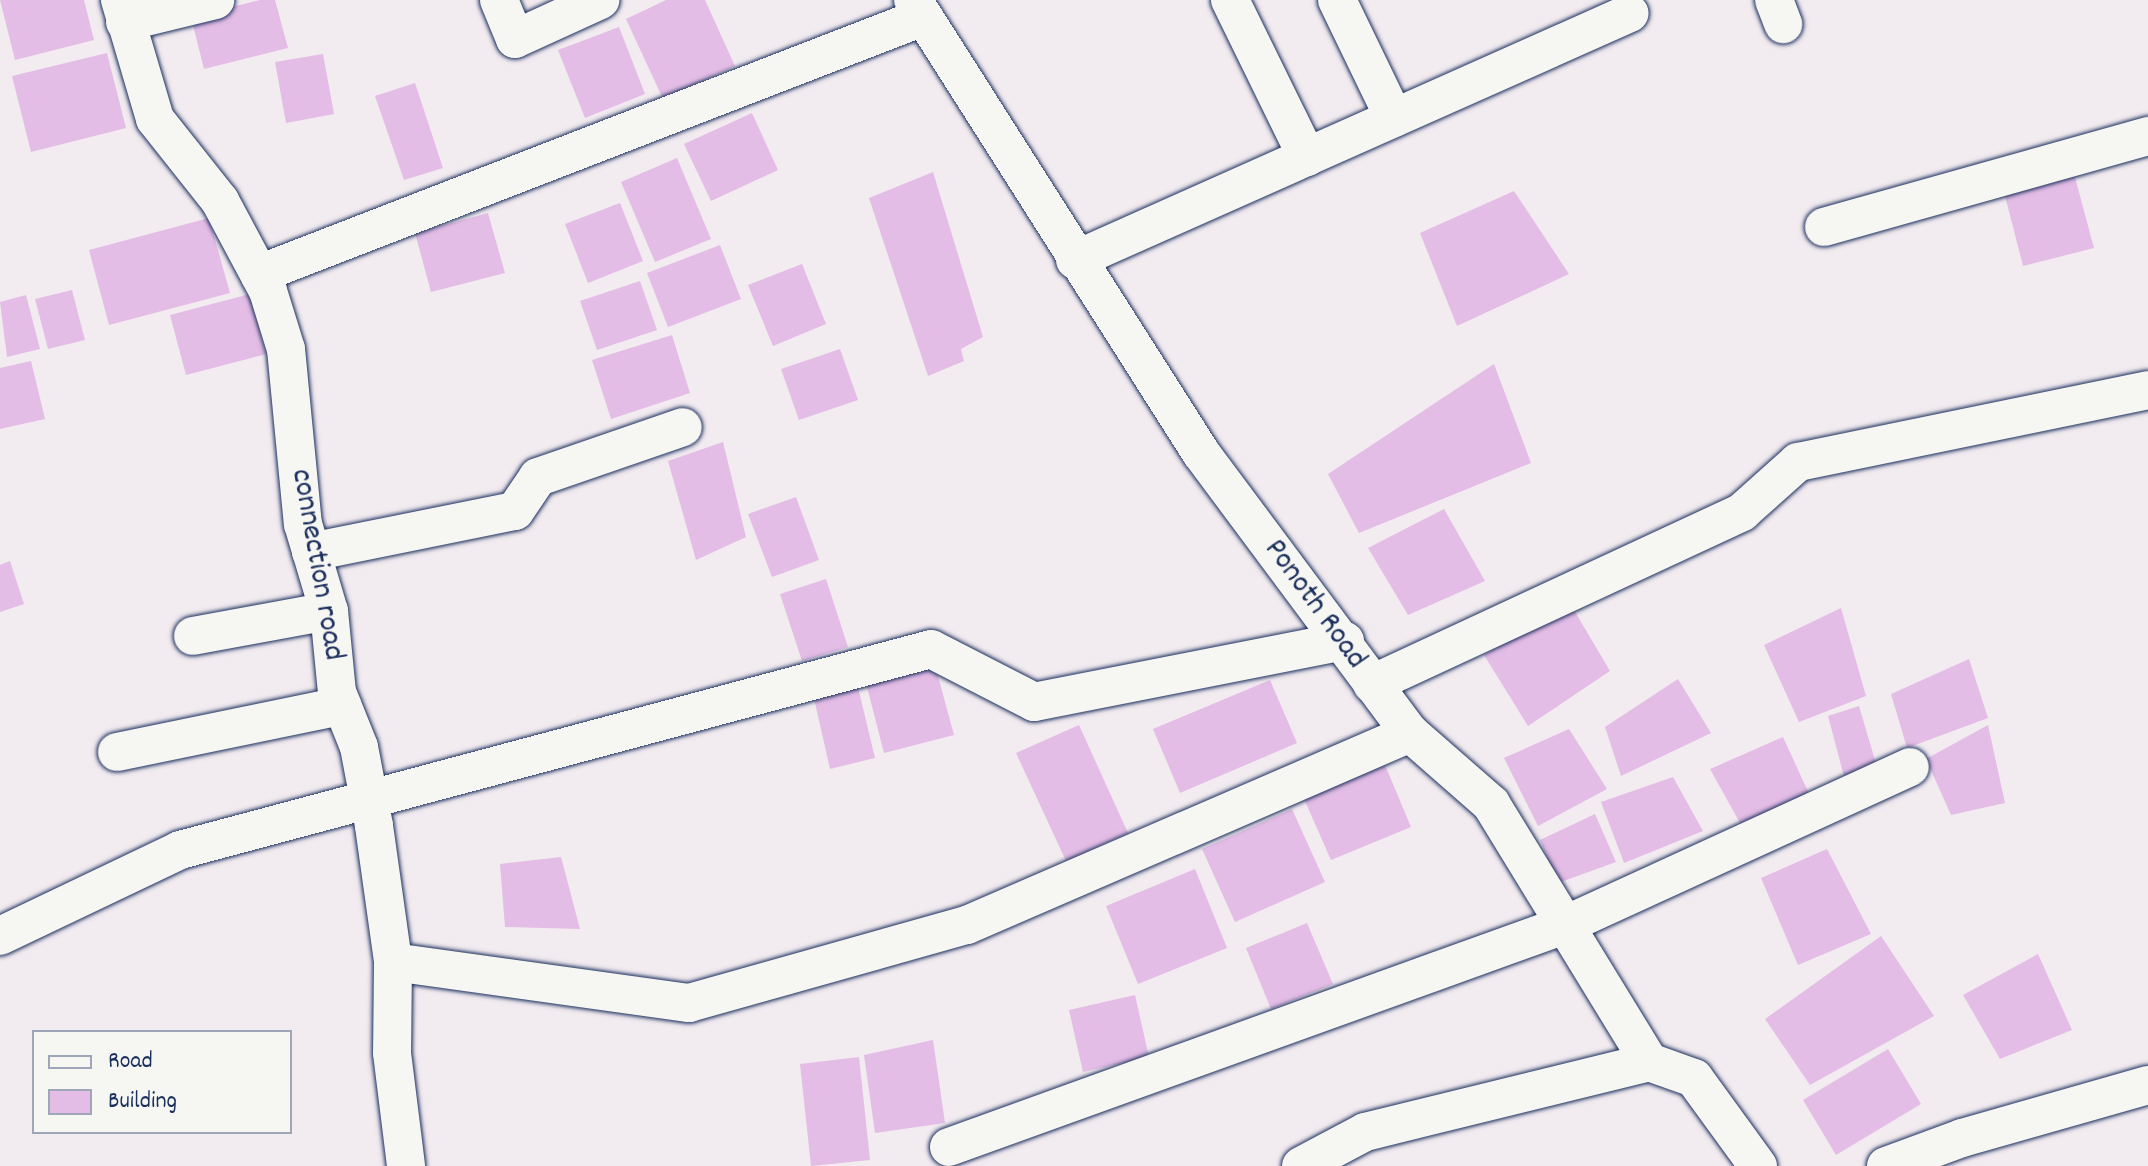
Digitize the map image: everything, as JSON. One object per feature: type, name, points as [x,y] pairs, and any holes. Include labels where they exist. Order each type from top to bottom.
[{"type":"street","points":[[123,11],[215,0]]},
{"type":"street","points":[[499,0],[515,39],[600,0]]},
{"type":"street","points":[[1230,0],[1307,157]]},
{"type":"street","points":[[1337,0],[1394,118]]},
{"type":"street","points":[[259,274],[918,8]]},
{"type":"street","name":"Ponoth Road","points":[[918,8],[1075,260],[1201,453],[1345,641],[1372,684],[1410,733],[1491,804],[1649,1062]]},
{"type":"street","name":"connection road","points":[[123,11],[155,119],[220,201],[259,274],[286,349],[311,552],[329,611],[342,706],[359,747],[393,962],[392,1053],[406,1166]]},
{"type":"street","points":[[1075,260],[1630,13]]},
{"type":"street","points":[[1824,227],[2148,136]]},
{"type":"street","points":[[1372,684],[1742,512],[1798,462],[2148,390]]},
{"type":"street","points":[[311,552],[515,511],[538,477],[683,427]]},
{"type":"street","points":[[193,636],[329,611]]},
{"type":"street","points":[[0,936],[180,850],[931,649],[1034,702],[1345,641]]},
{"type":"street","points":[[117,752],[342,706]]},
{"type":"street","points":[[393,962],[689,1003],[967,925],[1410,733]]},
{"type":"street","points":[[949,1147],[1567,924],[1910,767]]},
{"type":"street","points":[[1301,1166],[1365,1132],[1649,1062],[1694,1078],[1758,1166]]},
{"type":"street","points":[[1886,1166],[1962,1138],[2148,1085]]},
{"type":"building","points":[[0,0],[84,0],[94,40],[15,60]]},
{"type":"building","points":[[260,0],[275,0],[288,48],[204,69],[191,17]]},
{"type":"building","points":[[666,0],[705,0],[735,66],[663,99],[626,19]]},
{"type":"building","points":[[619,27],[645,94],[585,118],[558,50]]},
{"type":"building","points":[[107,53],[126,128],[31,152],[12,76]]},
{"type":"building","points":[[323,54],[334,114],[286,123],[275,62]]},
{"type":"building","points":[[415,83],[443,168],[404,180],[375,96]]},
{"type":"building","points":[[752,113],[778,170],[711,201],[684,144]]},
{"type":"building","points":[[677,158],[711,239],[655,262],[621,182]]},
{"type":"building","points":[[2073,170],[2094,248],[2023,266],[2003,188]]},
{"type":"building","points":[[933,172],[983,337],[961,349],[964,361],[928,376],[869,198]]},
{"type":"building","points":[[1514,191],[1569,274],[1457,326],[1420,233]]},
{"type":"building","points":[[620,203],[643,261],[588,283],[565,224]]},
{"type":"building","points":[[488,213],[505,273],[431,292],[415,233]]},
{"type":"building","points":[[209,218],[230,293],[109,325],[89,250]]},
{"type":"building","points":[[720,245],[741,299],[668,327],[647,273]]},
{"type":"building","points":[[802,264],[826,324],[773,346],[748,285]]},
{"type":"building","points":[[640,281],[657,330],[597,350],[580,301]]},
{"type":"building","points":[[72,290],[85,340],[48,349],[35,299]]},
{"type":"building","points":[[250,294],[266,354],[186,375],[170,315]]},
{"type":"building","points":[[26,295],[40,349],[7,357],[0,302]]},
{"type":"building","points":[[672,335],[690,393],[611,419],[592,360]]},
{"type":"building","points":[[840,349],[858,400],[799,420],[781,369]]},
{"type":"building","points":[[31,361],[45,419],[0,429],[0,368]]},
{"type":"building","points":[[1494,364],[1531,463],[1359,533],[1328,474]]},
{"type":"building","points":[[723,442],[746,537],[696,560],[668,461]]},
{"type":"building","points":[[796,497],[819,560],[772,577],[748,514]]},
{"type":"building","points":[[1444,509],[1485,581],[1408,615],[1368,548]]},
{"type":"building","points":[[10,561],[24,604],[0,612],[0,565]]},
{"type":"building","points":[[826,579],[848,647],[802,661],[780,594]]},
{"type":"building","points":[[1571,605],[1610,671],[1528,726],[1484,655]]},
{"type":"building","points":[[1841,608],[1866,696],[1799,722],[1764,645]]},
{"type":"building","points":[[1969,659],[1988,718],[1907,748],[1891,694]]},
{"type":"building","points":[[935,665],[954,735],[884,753],[866,683]]},
{"type":"building","points":[[1678,679],[1711,733],[1621,776],[1605,727]]},
{"type":"building","points":[[1270,680],[1297,743],[1180,793],[1153,729]]},
{"type":"building","points":[[857,683],[875,758],[830,769],[813,694]]},
{"type":"building","points":[[1859,706],[1877,767],[1845,780],[1828,716]]},
{"type":"building","points":[[1079,725],[1128,833],[1066,861],[1016,753]]},
{"type":"building","points":[[1988,725],[2005,803],[1951,815],[1926,759]]},
{"type":"building","points":[[1569,729],[1607,789],[1538,826],[1504,758]]},
{"type":"building","points":[[1783,737],[1810,796],[1745,832],[1710,769]]},
{"type":"building","points":[[1385,765],[1411,827],[1331,860],[1304,799]]},
{"type":"building","points":[[1673,777],[1703,831],[1624,863],[1601,802]]},
{"type":"building","points":[[1292,809],[1325,882],[1235,922],[1202,849]]},
{"type":"building","points":[[1595,814],[1616,862],[1558,883],[1540,840]]},
{"type":"building","points":[[1827,849],[1871,934],[1798,965],[1761,878]]},
{"type":"building","points":[[561,857],[580,929],[505,927],[500,864]]},
{"type":"building","points":[[1195,869],[1227,948],[1138,984],[1106,906]]},
{"type":"building","points":[[1307,923],[1333,984],[1271,1009],[1246,948]]},
{"type":"building","points":[[1881,936],[1934,1016],[1810,1085],[1765,1019]]},
{"type":"building","points":[[2038,954],[2072,1030],[2000,1059],[1963,995]]},
{"type":"building","points":[[1135,995],[1149,1057],[1083,1072],[1069,1010]]},
{"type":"building","points":[[933,1040],[945,1123],[875,1133],[864,1055]]},
{"type":"building","points":[[1888,1049],[1921,1104],[1836,1155],[1803,1100]]},
{"type":"building","points":[[859,1057],[870,1160],[811,1166],[800,1064]]}]
